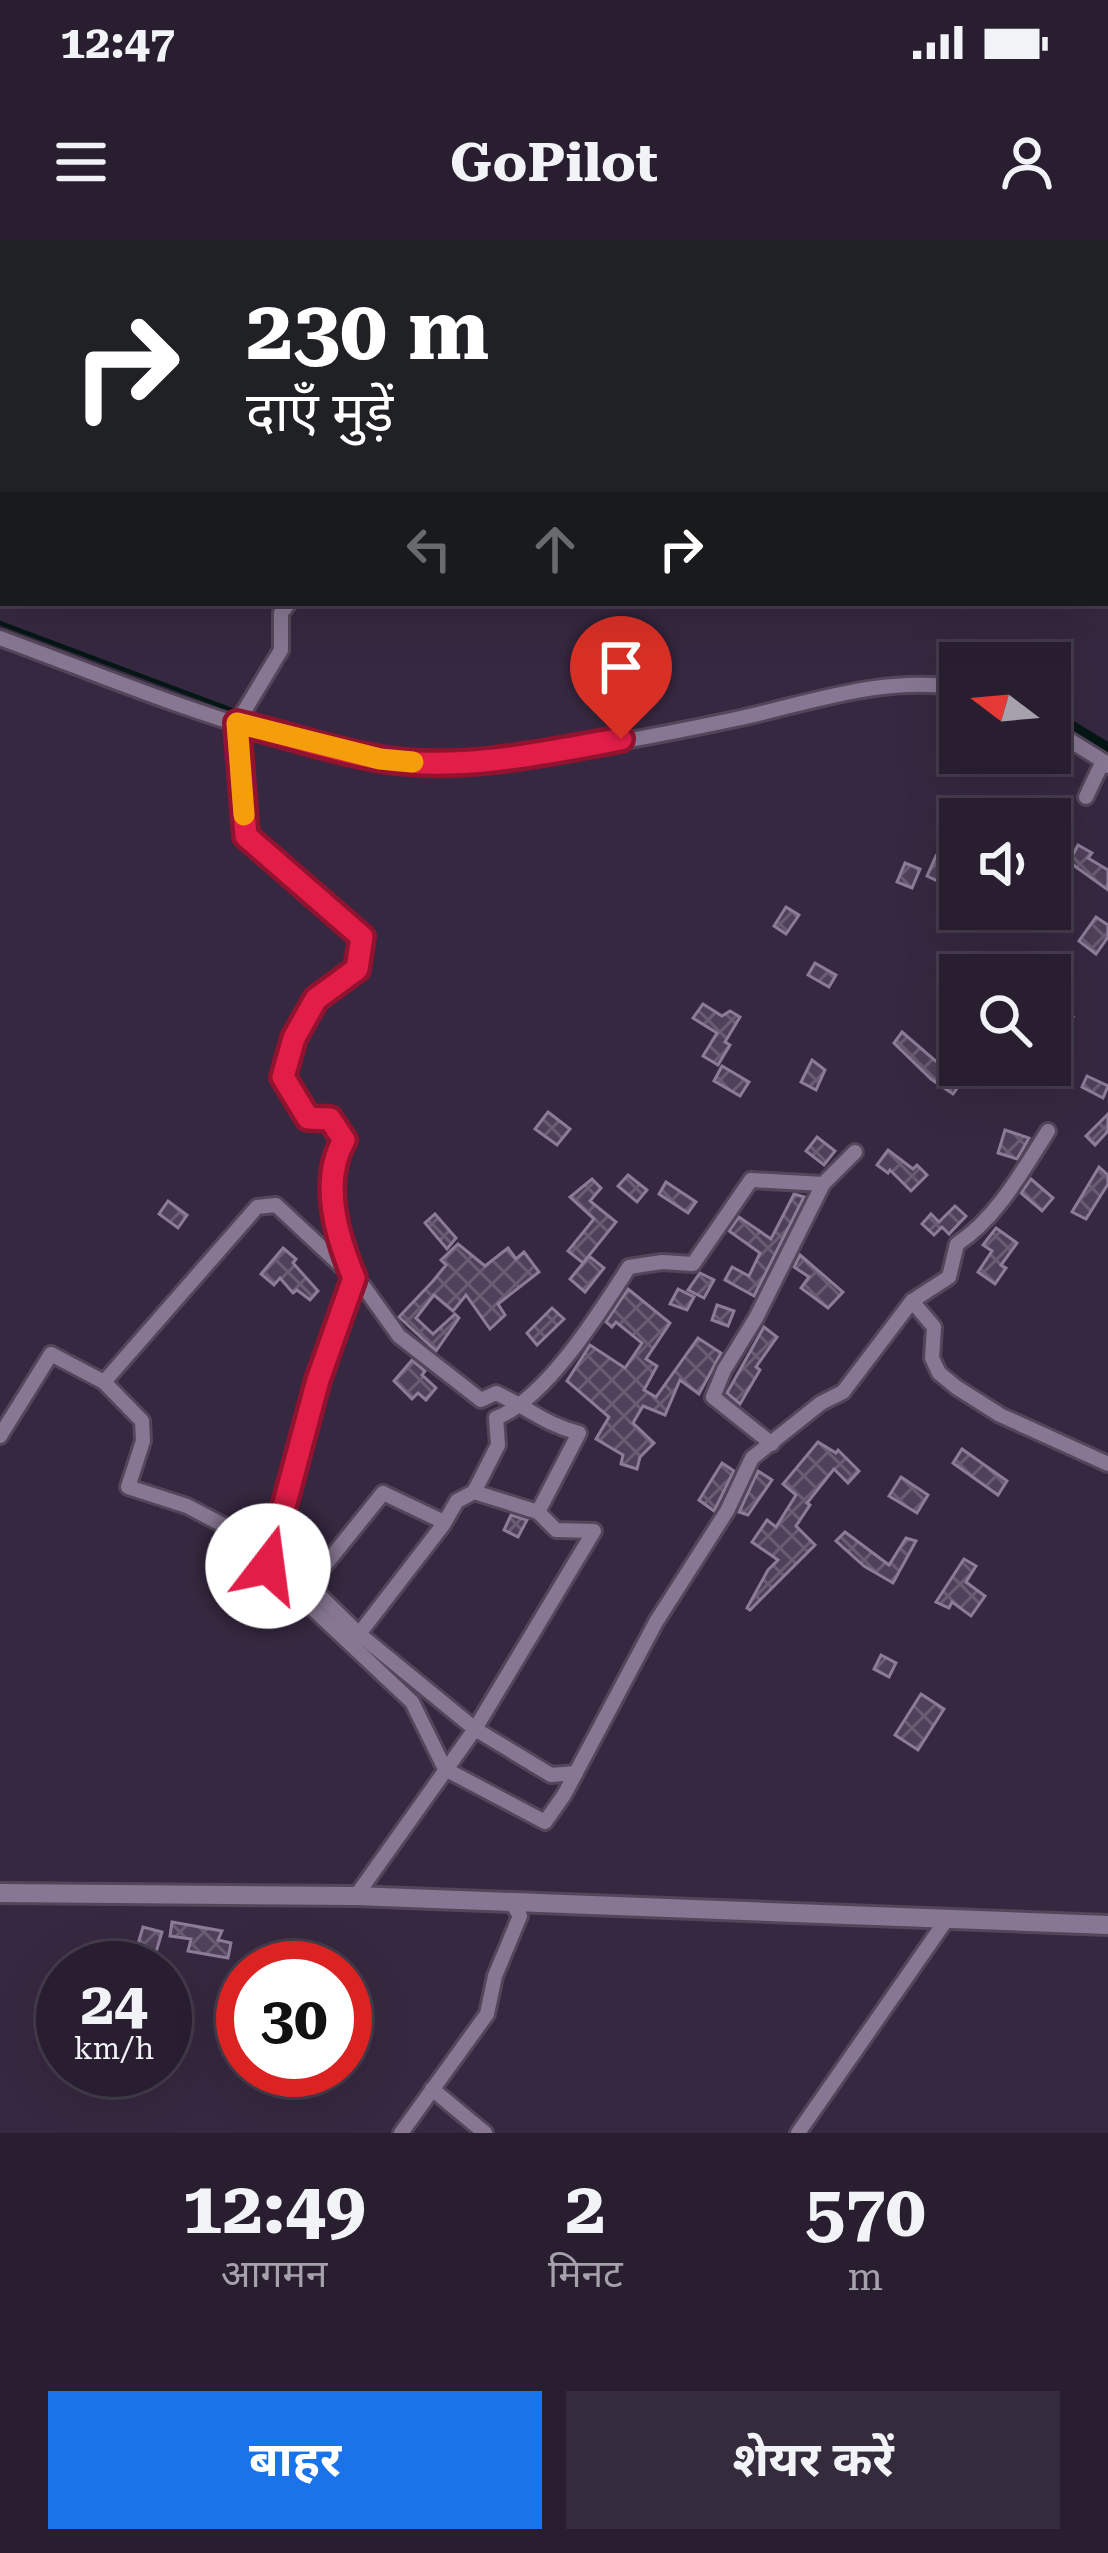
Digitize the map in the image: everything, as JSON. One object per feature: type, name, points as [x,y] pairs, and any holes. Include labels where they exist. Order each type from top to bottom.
[{"type":"street","points":[[268,1566],[318,1380],[354,1278],[335,1232],[334,1157],[344,1140],[330,1119],[308,1118],[283,1077],[294,1038],[316,999],[357,969],[362,937],[246,836],[240,716],[281,650],[281,606]]},
{"type":"street","points":[[0,638],[380,759],[482,761],[732,720],[883,685],[939,686]]},
{"type":"street","points":[[1071,741],[1105,763],[1086,796]]},
{"type":"street","points":[[0,1436],[51,1354],[104,1382],[142,1421],[143,1442],[128,1487],[187,1506],[225,1526],[412,1702],[445,1769],[545,1822],[656,1622],[727,1510],[752,1458],[821,1402],[843,1392],[912,1301],[949,1277],[957,1244],[1019,1177],[1048,1131]]},
{"type":"street","points":[[772,1444],[713,1397],[823,1184],[855,1152]]},
{"type":"street","points":[[359,1634],[457,1501],[474,1492],[498,1445],[496,1418],[516,1411],[560,1363],[629,1267],[693,1264],[752,1180],[823,1184]]},
{"type":"street","points":[[104,1382],[257,1208],[276,1205],[354,1278],[399,1336],[481,1400],[496,1393],[521,1404],[550,1426],[579,1433],[538,1512]]},
{"type":"street","points":[[912,1301],[934,1327],[932,1358],[939,1373],[1000,1415],[1108,1464]]},
{"type":"street","points":[[356,1895],[476,1729],[594,1532],[556,1530],[538,1512],[474,1492]]},
{"type":"street","points":[[445,1522],[383,1493],[309,1586],[359,1634],[476,1729],[551,1775],[575,1773]]},
{"type":"street","points":[[0,1893],[356,1895],[1108,1925]]},
{"type":"street","points":[[400,2133],[487,2014],[495,1976],[520,1916],[511,1902]]},
{"type":"street","points":[[798,2133],[947,1919]]},
{"type":"street","points":[[432,2089],[485,2133]]},
{"type":"building","points":[[1078,845],[1092,853],[1088,858],[1108,870],[1108,890],[1071,863]]},
{"type":"building","points":[[936,856],[939,857],[939,882],[927,876]]},
{"type":"building","points":[[905,863],[920,869],[912,888],[897,882]]},
{"type":"building","points":[[786,907],[799,915],[786,934],[774,926]]},
{"type":"building","points":[[1096,917],[1108,925],[1108,937],[1096,954],[1079,941]]},
{"type":"building","points":[[815,963],[836,975],[829,987],[808,975]]},
{"type":"building","points":[[703,1004],[722,1016],[730,1011],[740,1017],[718,1065],[703,1056],[717,1033],[693,1018]]},
{"type":"building","points":[[902,1032],[939,1064],[939,1084],[931,1079],[894,1043]]},
{"type":"building","points":[[812,1060],[825,1070],[816,1090],[801,1082]]},
{"type":"building","points":[[722,1066],[749,1082],[740,1096],[714,1081]]},
{"type":"building","points":[[1087,1076],[1108,1086],[1103,1098],[1082,1087]]},
{"type":"building","points":[[548,1112],[570,1129],[557,1145],[535,1129]]},
{"type":"building","points":[[1108,1114],[1108,1131],[1095,1145],[1086,1136]]},
{"type":"building","points":[[1005,1130],[1029,1138],[1017,1159],[998,1153]]},
{"type":"building","points":[[817,1137],[835,1151],[824,1165],[806,1151]]},
{"type":"building","points":[[888,1150],[927,1175],[911,1191],[890,1170],[877,1165]]},
{"type":"building","points":[[1099,1167],[1108,1175],[1108,1184],[1086,1219],[1072,1212]]},
{"type":"building","points":[[628,1175],[647,1190],[637,1202],[618,1186]]},
{"type":"building","points":[[592,1179],[601,1188],[590,1201],[616,1222],[583,1263],[568,1251],[594,1219],[570,1197]]},
{"type":"building","points":[[1031,1179],[1053,1198],[1042,1211],[1021,1193]]},
{"type":"building","points":[[666,1182],[696,1202],[688,1213],[659,1194]]},
{"type":"building","points":[[794,1194],[804,1197],[754,1296],[725,1280],[732,1267],[749,1276],[760,1253],[729,1231],[739,1217],[771,1239]]},
{"type":"building","points":[[168,1201],[187,1215],[178,1228],[159,1214]]},
{"type":"building","points":[[955,1206],[966,1216],[949,1234],[942,1227],[934,1235],[922,1224],[931,1214],[939,1222]]},
{"type":"building","points":[[435,1214],[456,1238],[447,1249],[425,1223]]},
{"type":"building","points":[[996,1228],[1017,1243],[1001,1265],[1006,1268],[995,1284],[978,1272],[992,1251],[983,1245]]},
{"type":"building","points":[[458,1244],[485,1266],[508,1248],[516,1259],[524,1252],[539,1272],[498,1304],[505,1315],[490,1329],[466,1295],[453,1311],[434,1295],[416,1318],[433,1334],[455,1314],[459,1318],[436,1351],[399,1317],[446,1265],[441,1260]]},
{"type":"building","points":[[283,1248],[318,1291],[310,1300],[297,1290],[293,1293],[280,1278],[274,1285],[261,1274]]},
{"type":"building","points":[[800,1255],[843,1292],[828,1308],[801,1288],[809,1277],[794,1267]]},
{"type":"building","points":[[589,1256],[604,1268],[585,1292],[570,1279]]},
{"type":"building","points":[[700,1273],[714,1280],[704,1298],[688,1290]]},
{"type":"building","points":[[628,1289],[670,1323],[646,1359],[657,1366],[644,1390],[656,1397],[698,1338],[721,1353],[699,1394],[680,1380],[665,1415],[643,1406],[633,1423],[654,1443],[640,1457],[637,1469],[621,1464],[623,1455],[596,1439],[609,1417],[567,1381],[590,1345],[625,1368],[642,1343],[616,1322],[612,1327],[606,1322]]},
{"type":"building","points":[[678,1289],[694,1297],[687,1310],[670,1304]]},
{"type":"building","points":[[717,1305],[734,1311],[728,1326],[712,1320]]},
{"type":"building","points":[[552,1308],[564,1319],[537,1345],[527,1333]]},
{"type":"building","points":[[764,1327],[777,1337],[756,1367],[760,1370],[740,1404],[727,1393]]},
{"type":"building","points":[[412,1360],[436,1388],[426,1400],[418,1393],[412,1399],[394,1381]]},
{"type":"building","points":[[818,1442],[838,1450],[859,1471],[848,1483],[834,1469],[807,1503],[796,1526],[815,1545],[750,1610],[768,1570],[778,1560],[752,1542],[767,1520],[776,1527],[796,1495],[783,1484]]},
{"type":"building","points":[[962,1449],[1007,1481],[998,1495],[953,1463]]},
{"type":"building","points":[[722,1463],[734,1471],[714,1511],[699,1500]]},
{"type":"building","points":[[758,1471],[772,1480],[748,1515],[739,1512]]},
{"type":"building","points":[[901,1477],[928,1495],[917,1513],[889,1496]]},
{"type":"building","points":[[511,1515],[527,1520],[518,1537],[504,1530]]},
{"type":"building","points":[[845,1532],[889,1565],[906,1538],[916,1541],[893,1583],[836,1541]]},
{"type":"building","points":[[964,1559],[976,1566],[966,1582],[985,1596],[971,1616],[952,1602],[949,1608],[936,1602]]},
{"type":"building","points":[[881,1655],[896,1663],[889,1677],[874,1669]]},
{"type":"building","points":[[921,1694],[944,1709],[918,1750],[895,1735]]},
{"type":"building","points":[[172,1922],[222,1931],[218,1940],[222,1941],[216,1941],[216,1956],[192,1952],[191,1939],[170,1936]]},
{"type":"building","points":[[143,1927],[162,1932],[159,1941],[139,1941]]},
{"type":"waterway","points":[[0,623],[270,720]]},
{"type":"waterway","points":[[1071,729],[1108,751]]},
{"type":"slow traffic","points":[[244,815],[237,723],[380,759],[413,762]]},
{"type":"route","points":[[268,1566],[318,1380],[354,1278],[335,1232],[334,1157],[344,1140],[330,1119],[308,1118],[283,1077],[294,1038],[316,999],[357,969],[362,937],[246,836],[237,723],[407,762],[482,761],[621,739]]}]
